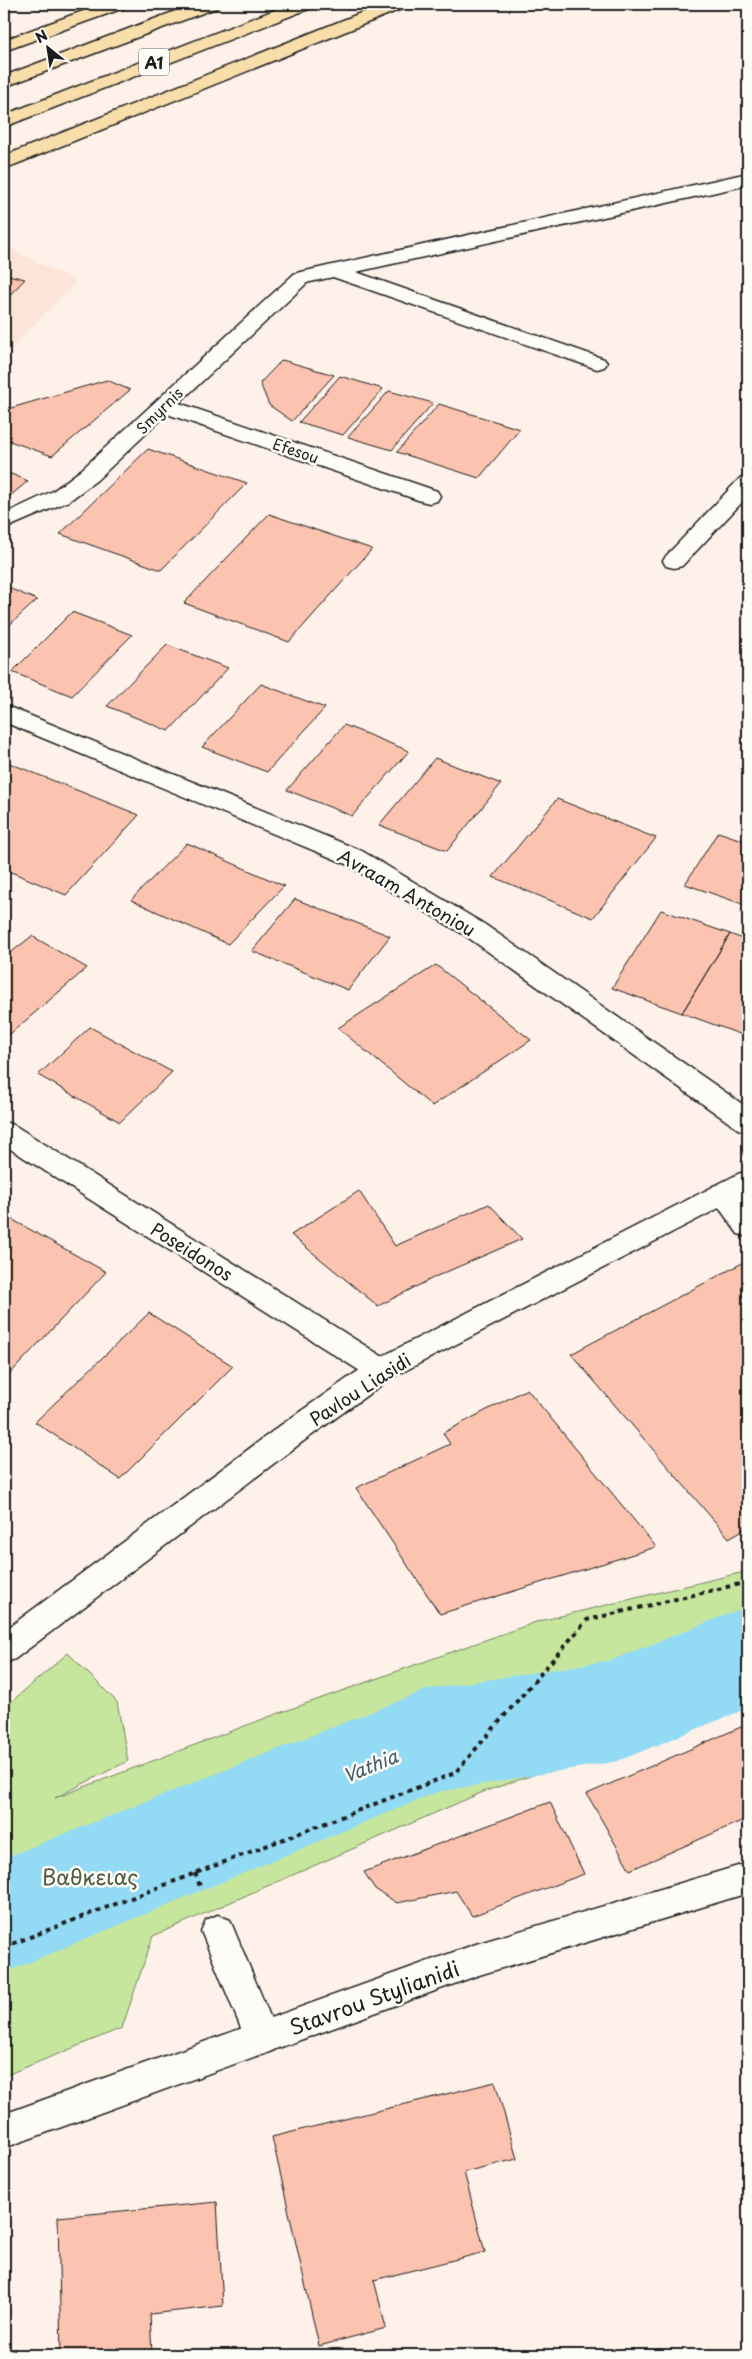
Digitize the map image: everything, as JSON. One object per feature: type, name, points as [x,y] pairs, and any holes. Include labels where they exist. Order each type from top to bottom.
[{"type":"highway","points":[[4,46],[118,4]]},
{"type":"highway","name":"A1","points":[[4,82],[210,4]]},
{"type":"highway","name":"A1","points":[[4,121],[305,4]]},
{"type":"highway","points":[[4,162],[398,4]]},
{"type":"street","points":[[335,271],[748,179]]},
{"type":"street","points":[[335,271],[597,363]]},
{"type":"street","name":"Smyrnis","points":[[4,522],[61,496],[89,475],[130,439],[163,405],[301,278],[335,271]]},
{"type":"street","name":"Efesou","points":[[163,405],[428,496]]},
{"type":"street","points":[[674,562],[748,483]]},
{"type":"street","name":"Avraam Antoniou","points":[[4,714],[353,857],[476,930],[748,1122]]},
{"type":"street","name":"Poseidonos","points":[[4,1132],[381,1370]]},
{"type":"street","name":"Pavlou Liasidi","points":[[4,1649],[291,1434],[381,1370],[748,1181]]},
{"type":"street","points":[[723,1194],[748,1226]]},
{"type":"street","name":"Stavrou Stylianidi","points":[[4,2131],[476,1960],[748,1878]]},
{"type":"street","points":[[218,1931],[262,2038]]},
{"type":"path","points":[[4,1947],[456,1773],[587,1620],[748,1582]]},
{"type":"shaded area","points":[[4,245],[76,282],[4,355]]},
{"type":"green space","name":"Βαθκειας","points":[[748,1571],[748,1698],[679,1725],[483,1792],[153,1936],[122,2028],[4,2076],[4,1708],[68,1653],[117,1702],[128,1761],[55,1798],[271,1716],[536,1622]]},
{"type":"building","points":[[4,274],[25,279],[4,301]]},
{"type":"building","points":[[282,360],[334,375],[292,421],[269,405],[260,383]]},
{"type":"building","points":[[340,376],[383,389],[343,435],[299,422]]},
{"type":"building","points":[[107,380],[130,390],[52,456],[4,439],[4,413],[11,408]]},
{"type":"building","points":[[389,391],[433,403],[392,450],[348,437]]},
{"type":"building","points":[[439,404],[520,429],[479,478],[397,452]]},
{"type":"building","points":[[148,449],[247,483],[161,570],[60,534]]},
{"type":"building","points":[[4,471],[28,481],[4,501]]},
{"type":"building","points":[[269,514],[372,549],[289,642],[184,603]]},
{"type":"building","points":[[4,586],[37,600],[4,630]]},
{"type":"building","points":[[72,612],[132,635],[72,696],[12,672]]},
{"type":"building","points":[[167,645],[228,668],[169,731],[107,706]]},
{"type":"building","points":[[261,684],[325,708],[267,772],[202,747]]},
{"type":"building","points":[[344,725],[409,751],[352,816],[287,790]]},
{"type":"building","points":[[435,758],[501,784],[447,851],[379,825]]},
{"type":"building","points":[[4,761],[139,815],[66,895],[4,869]]},
{"type":"building","points":[[557,799],[656,838],[593,918],[493,877]]},
{"type":"building","points":[[718,832],[748,842],[748,906],[685,884]]},
{"type":"building","points":[[187,843],[284,886],[228,944],[131,900]]},
{"type":"building","points":[[295,899],[390,936],[348,990],[252,951]]},
{"type":"building","points":[[661,910],[730,934],[682,1013],[612,988]]},
{"type":"building","points":[[730,934],[748,941],[748,1037],[682,1013]]},
{"type":"building","points":[[32,936],[87,968],[4,1039],[4,958]]},
{"type":"building","points":[[436,965],[531,1040],[432,1106],[338,1028]]},
{"type":"building","points":[[90,1027],[172,1072],[120,1122],[38,1075]]},
{"type":"building","points":[[359,1191],[395,1246],[489,1204],[522,1239],[437,1276],[378,1306],[291,1235]]},
{"type":"building","points":[[4,1215],[106,1272],[4,1380]]},
{"type":"building","points":[[748,1260],[748,1527],[729,1538],[571,1354]]},
{"type":"building","points":[[149,1313],[233,1366],[120,1479],[35,1422]]},
{"type":"building","points":[[527,1389],[656,1547],[440,1614],[356,1488],[450,1444],[443,1433]]},
{"type":"building","points":[[748,1724],[748,1818],[630,1870],[587,1794]]},
{"type":"building","points":[[550,1802],[584,1874],[472,1916],[456,1891],[397,1903],[375,1889],[364,1872]]},
{"type":"building","points":[[495,2082],[517,2159],[464,2172],[485,2252],[374,2280],[386,2328],[319,2346],[272,2137]]},
{"type":"building","points":[[217,2202],[223,2306],[150,2314],[152,2355],[61,2355],[58,2217]]},
{"type":"waterway","name":"Vathia","points":[[4,1916],[429,1741],[618,1710],[748,1656]]}]
